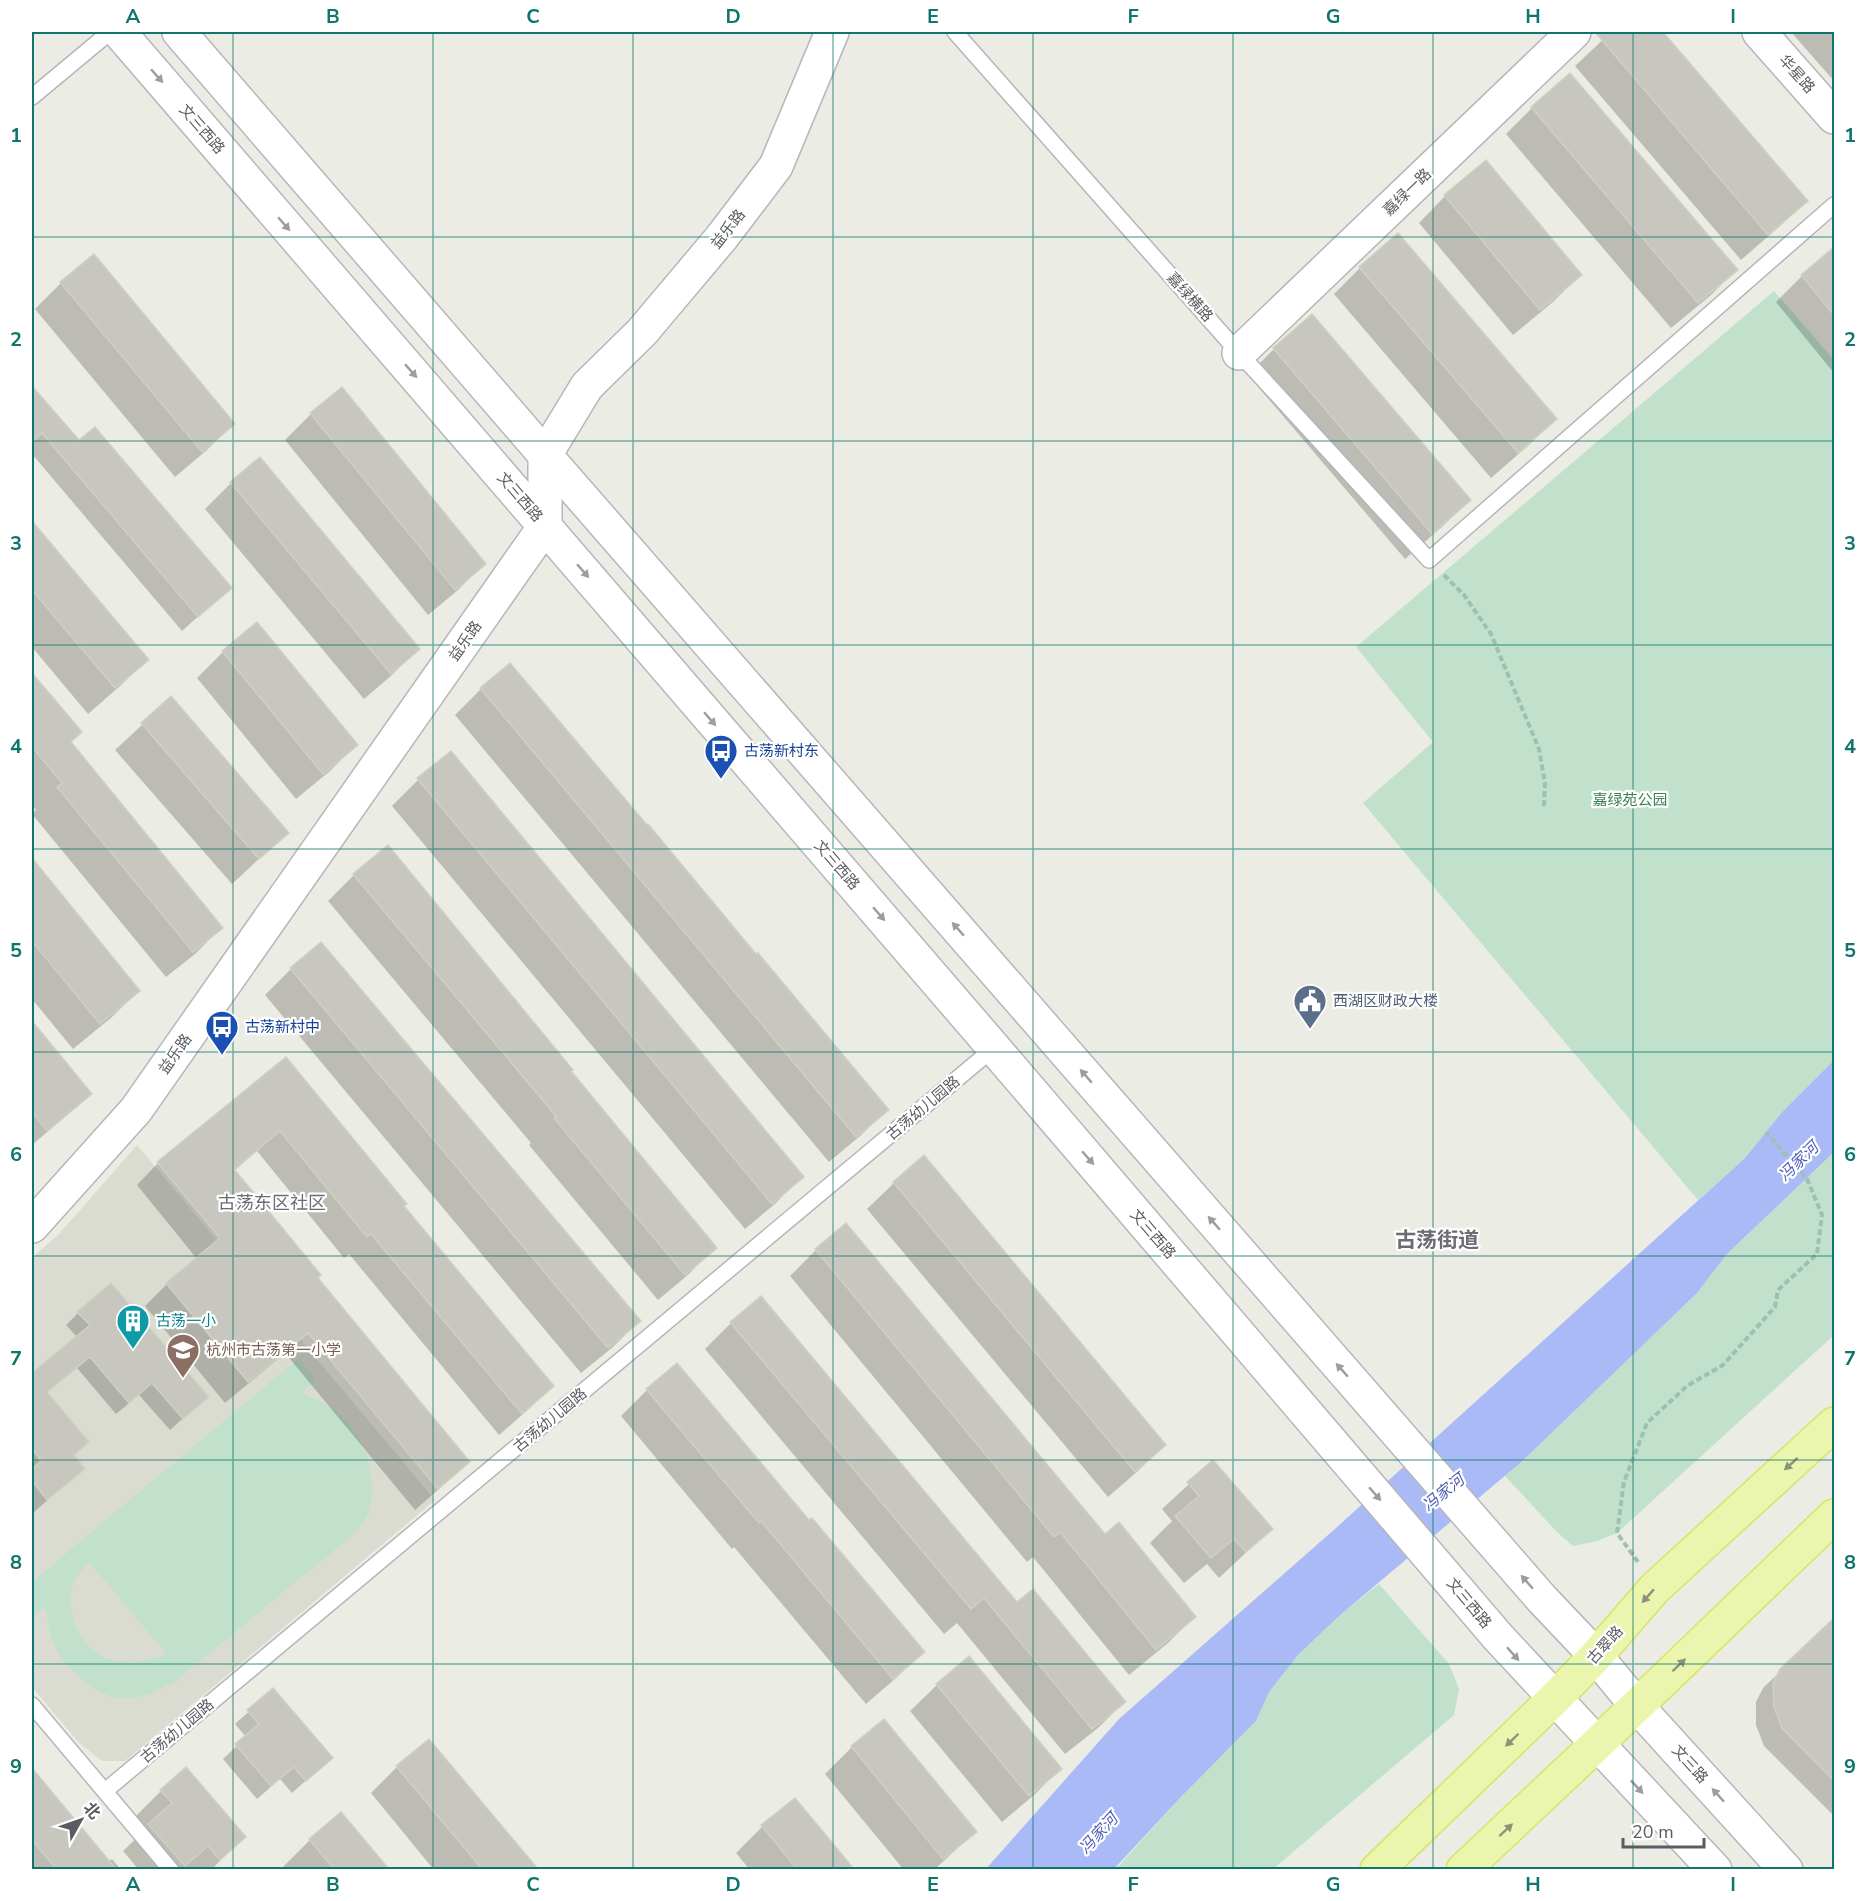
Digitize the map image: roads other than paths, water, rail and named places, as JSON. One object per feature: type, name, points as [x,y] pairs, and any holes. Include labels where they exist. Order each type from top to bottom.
[{"type":"main road","name":"文三西路","points":[[119,32],[1554,1700]]},
{"type":"main road","points":[[179,32],[1542,1599],[1596,1656]]},
{"type":"main road","name":"益乐路","points":[[545,455],[587,386],[642,332],[722,237],[776,166],[832,32]]},
{"type":"main road","name":"嘉绿一路","points":[[1239,352],[1574,32]]},
{"type":"main road","name":"华星路","points":[[1759,32],[1834,117]]},
{"type":"main road","points":[[545,455],[545,526]]},
{"type":"main road","name":"益乐路","points":[[32,1226],[136,1110],[545,526]]},
{"type":"main road","name":"古翠路","points":[[1377,1869],[1554,1700],[1655,1588],[1834,1424]]},
{"type":"main road","points":[[1463,1869],[1597,1744],[1834,1516]]},
{"type":"main road","name":"文三路","points":[[1596,1656],[1636,1706],[1786,1869]]},
{"type":"main road","points":[[1554,1700],[1715,1869]]},
{"type":"lane","points":[[32,97],[110,32]]},
{"type":"lane","name":"嘉绿横路","points":[[955,32],[1239,352],[1428,560],[1834,205]]},
{"type":"lane","name":"古荡幼儿园路","points":[[105,1791],[994,1048]]},
{"type":"lane","points":[[32,1705],[171,1869]]},
{"type":"water","name":"冯家河","points":[[1834,1060],[1834,1152],[1727,1254],[1697,1293],[1520,1463],[1338,1617],[1298,1655],[1269,1692],[1256,1721],[1114,1869],[985,1870],[1119,1719],[1336,1528],[1745,1158],[1783,1111]]},
{"type":"place","name":"古荡新村东","points":[[721,780]]},
{"type":"place","name":"西湖区财政大楼","points":[[1310,1030]]},
{"type":"place","name":"古荡新村中","points":[[222,1056]]},
{"type":"place","name":"古荡一小","points":[[133,1350]]},
{"type":"place","name":"杭州市古荡第一小学","points":[[183,1379]]},
{"type":"district","name":"古荡东区社区","points":[[272,1203]]},
{"type":"district","name":"古荡街道","points":[[1437,1240]]},
{"type":"park label","name":"嘉绿苑公园","points":[[1630,800]]}]
